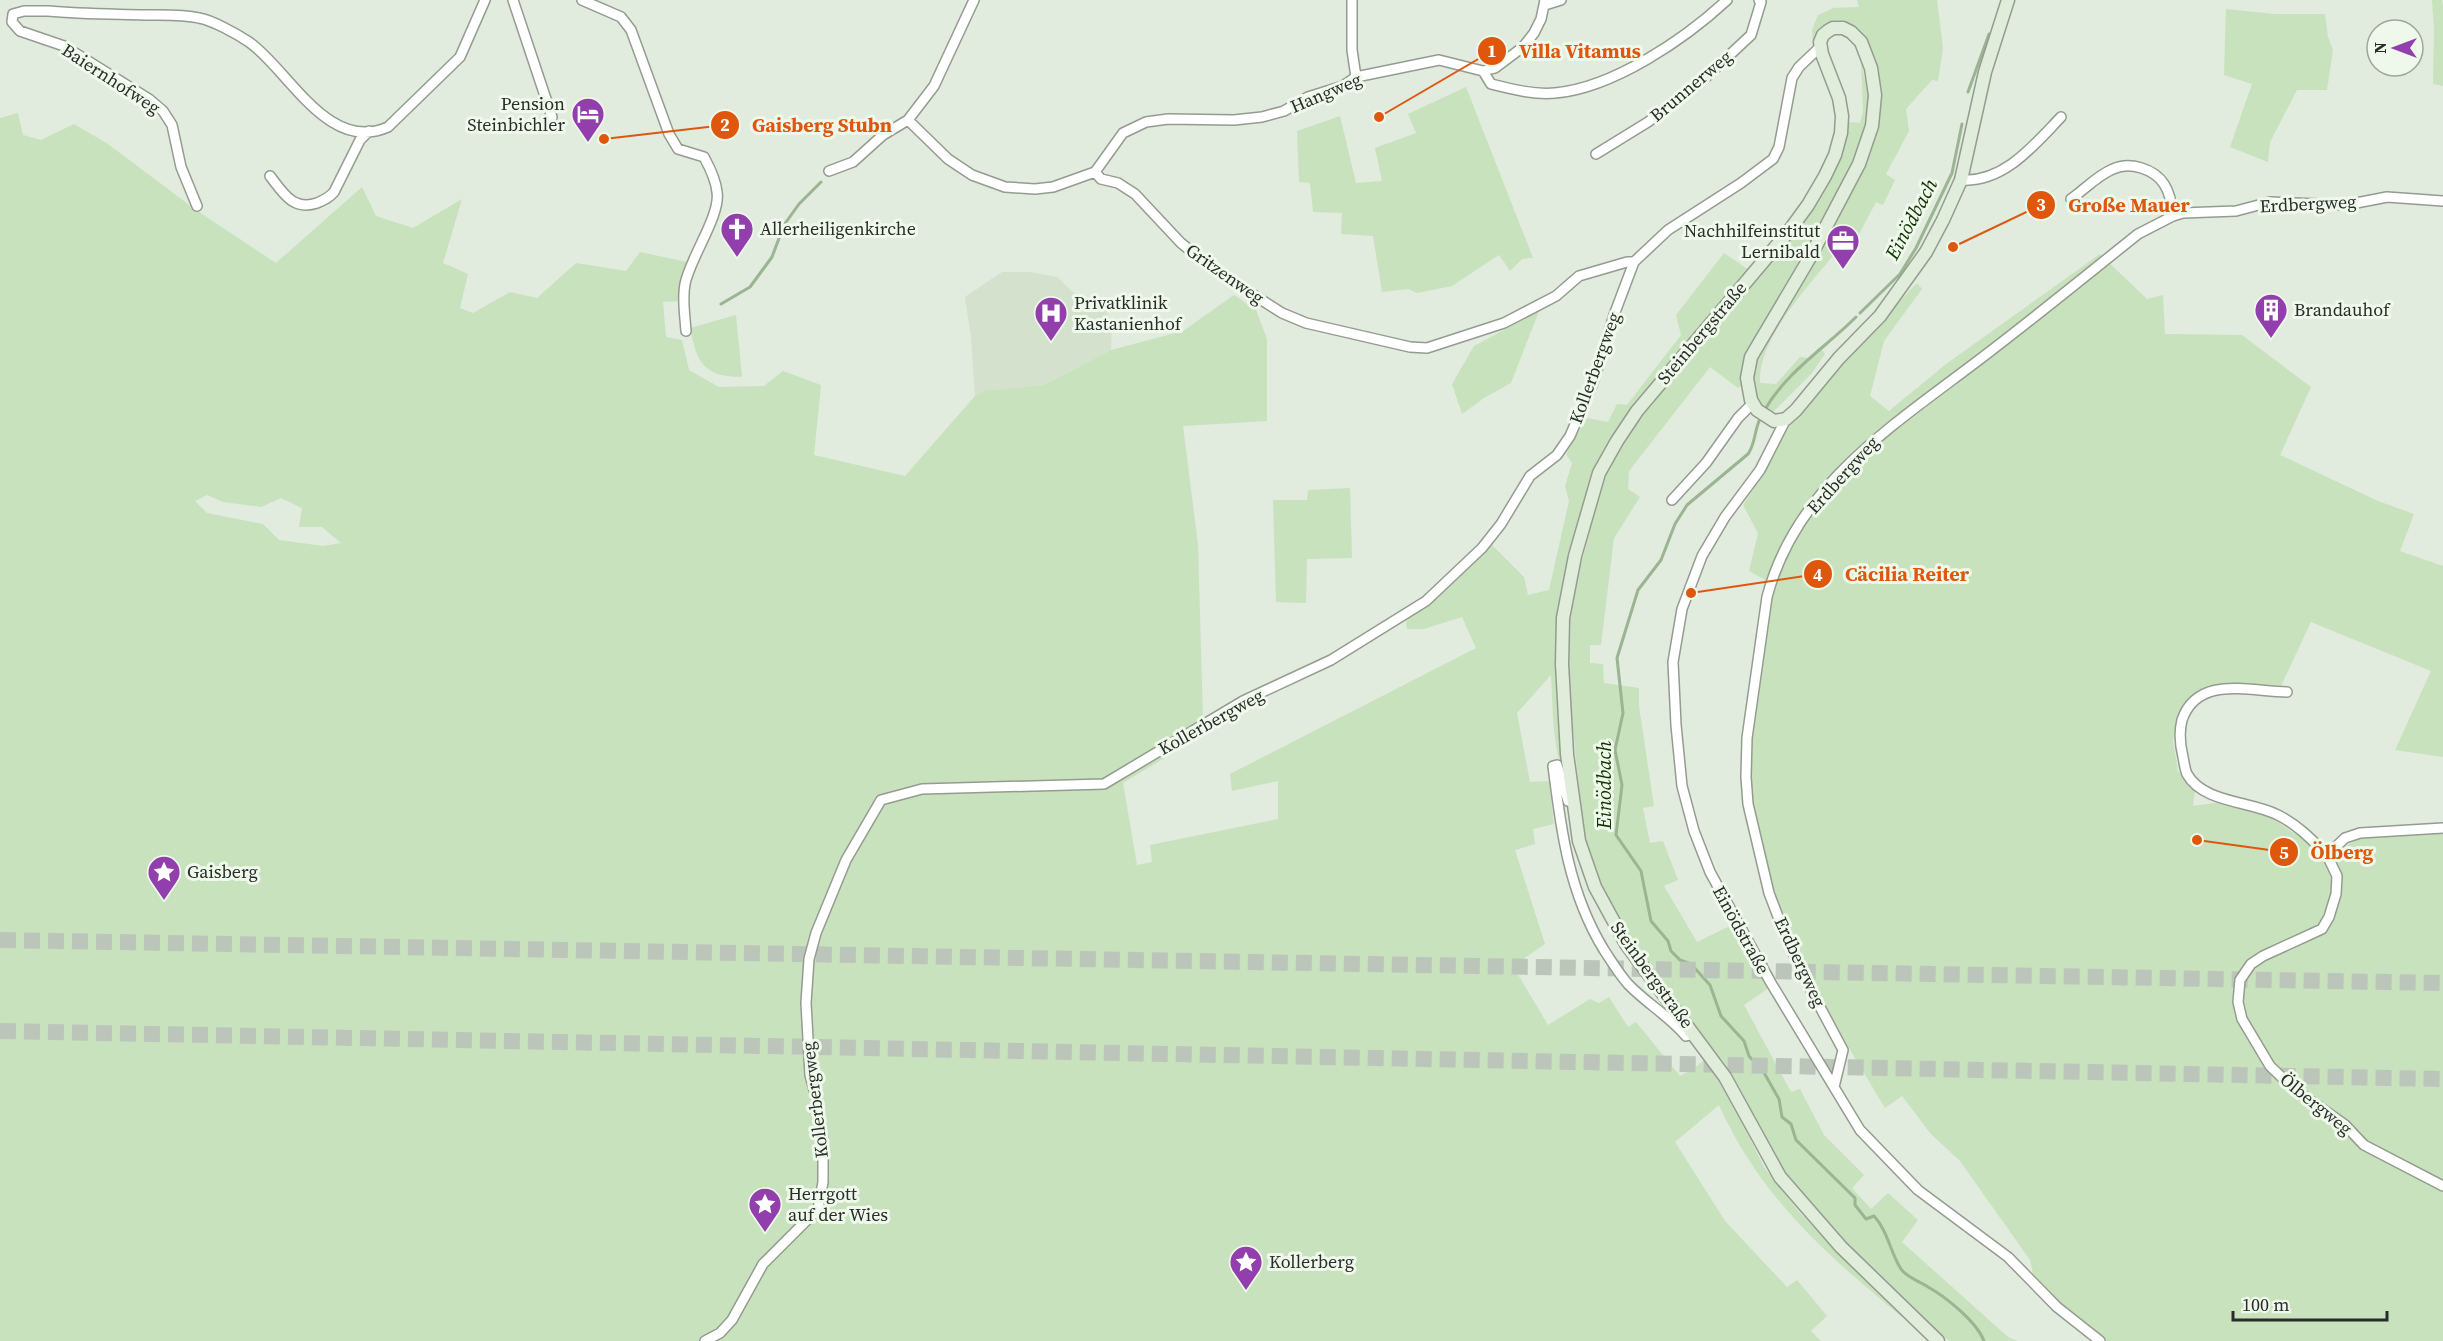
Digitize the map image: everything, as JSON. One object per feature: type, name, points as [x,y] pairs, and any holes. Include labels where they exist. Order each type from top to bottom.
[{"type":"main road","points":[[1820,47],[1823,35],[1833,28],[1847,30],[1861,42],[1871,68],[1875,95],[1872,126],[1859,164],[1843,195],[1809,259],[1751,357],[1747,386],[1755,406],[1780,420],[1796,410],[1839,358],[1880,316],[1926,252],[1961,180],[1985,72],[2008,0]]},
{"type":"main road","name":"Steinbergstraße","points":[[1820,47],[1839,98],[1842,116],[1841,133],[1835,155],[1825,177],[1789,231],[1637,411],[1599,472],[1575,556],[1563,618],[1563,688],[1573,800],[1579,841],[1595,887],[1614,926],[1648,976],[1725,1077],[1780,1177],[1841,1247],[1938,1341]]},
{"type":"street","points":[[270,176],[292,202],[304,206],[327,199],[334,192],[360,140],[369,130],[388,127],[460,57],[485,0]]},
{"type":"street","points":[[513,0],[552,117]]},
{"type":"street","points":[[582,0],[624,20],[631,30],[669,134],[678,149],[704,157],[718,194],[708,228],[696,251],[685,284],[686,331]]},
{"type":"street","points":[[829,171],[853,162],[884,135],[908,120],[934,86],[974,0]]},
{"type":"street","points":[[1352,0],[1352,50],[1356,77]]},
{"type":"street","points":[[1561,0],[1545,2],[1534,33],[1523,47],[1495,68],[1483,71],[1491,84],[1554,93],[1600,83],[1659,52],[1702,23],[1727,0]]},
{"type":"street","name":"Brunnerweg","points":[[1596,154],[1648,122],[1704,79],[1750,35],[1761,2],[1759,0]]},
{"type":"street","name":"Baiernhofweg","points":[[197,206],[181,167],[172,125],[163,111],[64,46],[20,31],[12,22],[13,14],[36,11],[200,18],[246,40],[262,51],[302,98],[333,122],[356,131],[369,130]]},
{"type":"street","name":"Kollerbergweg","points":[[705,1341],[720,1333],[732,1320],[754,1276],[767,1259],[818,1209],[823,1182],[823,1148],[818,1104],[810,1075],[806,1003],[809,958],[816,933],[846,861],[881,800],[922,789],[1104,784],[1243,701],[1331,660],[1426,601],[1482,548],[1501,524],[1530,476],[1557,455],[1570,436],[1593,383],[1614,315],[1634,262],[1668,230],[1773,159],[1779,147],[1792,78],[1799,67],[1820,47]]},
{"type":"street","name":"Hangweg","points":[[1095,172],[1122,133],[1135,126],[1168,119],[1234,120],[1262,117],[1284,111],[1308,97],[1343,86],[1356,77],[1439,60],[1483,71]]},
{"type":"street","points":[[1961,180],[1980,179],[2002,171],[2025,154],[2061,117]]},
{"type":"street","points":[[908,120],[948,159],[972,175],[1005,187],[1053,187],[1095,172]]},
{"type":"street","points":[[2072,200],[2116,167],[2137,167],[2153,173],[2164,184],[2171,200],[2173,216]]},
{"type":"street","name":"Gritzenweg","points":[[1095,172],[1101,179],[1118,183],[1135,194],[1181,243],[1216,271],[1282,313],[1306,323],[1410,347],[1427,348],[1504,323],[1556,296],[1579,276],[1634,262]]},
{"type":"street","name":"Erdbergweg","points":[[1834,1087],[1843,1055],[1842,1046],[1805,979],[1769,893],[1748,804],[1746,777],[1747,738],[1761,629],[1771,580],[1787,545],[1811,508],[1848,464],[1870,443],[2138,234],[2173,216],[2190,212],[2236,211],[2270,202],[2346,205],[2387,197],[2443,201]]},
{"type":"street","points":[[1672,500],[1706,463],[1738,418],[1755,406]]},
{"type":"street","name":"Einödstraße","points":[[1780,420],[1761,470],[1725,517],[1702,556],[1682,609],[1675,647],[1676,725],[1682,786],[1694,831],[1710,873],[1771,983],[1860,1130],[1918,1190],[2008,1257],[2075,1323],[2100,1341]]},
{"type":"street","name":"Ölbergweg","points":[[2287,692],[2252,688],[2218,690],[2198,697],[2187,707],[2181,723],[2180,738],[2187,774],[2201,789],[2277,814],[2297,826],[2327,855],[2337,876],[2336,894],[2329,917],[2322,929],[2263,956],[2251,964],[2240,980],[2238,1002],[2242,1019],[2270,1066],[2294,1089],[2345,1125],[2364,1145],[2443,1186]]},
{"type":"street","points":[[1573,800],[1568,801],[1557,765],[1553,766],[1561,832],[1568,864],[1580,903],[1592,930],[1617,971],[1629,985],[1657,1006],[1686,1036],[1694,1034]]},
{"type":"street","points":[[2327,855],[2345,838],[2360,833],[2443,828]]},
{"type":"shaded area","points":[[1002,272],[1031,272],[1057,277],[1077,296],[1100,298],[1112,322],[1111,350],[1044,385],[985,391],[975,396],[971,337],[965,297]]},
{"type":"green space","points":[[1857,0],[1937,0],[1943,48],[1938,81],[1932,80],[1906,109],[1909,131],[1886,174],[1895,180],[1883,205],[1876,202],[1847,257],[1836,252],[1812,281],[1787,314],[1767,349],[1761,366],[1760,383],[1776,384],[1800,357],[1809,358],[1820,347],[1825,354],[1812,373],[1773,412],[1764,408],[1755,394],[1754,377],[1760,352],[1847,200],[1880,89],[1874,57],[1863,36],[1853,25],[1834,20],[1824,25],[1817,33],[1813,46],[1812,30],[1818,15],[1833,8],[1859,7]]},
{"type":"green space","points":[[2432,0],[2442,0],[2443,4],[2443,86],[2433,84]]},
{"type":"green space","points":[[2226,9],[2275,14],[2325,14],[2328,37],[2333,50],[2327,90],[2297,90],[2270,142],[2268,162],[2230,147],[2252,84],[2224,75]]},
{"type":"green space","points":[[1861,61],[1869,99],[1862,141],[1827,215],[1746,356],[1741,373],[1741,386],[1738,388],[1710,367],[1629,471],[1628,489],[1640,497],[1614,538],[1601,645],[1590,645],[1590,663],[1603,664],[1604,683],[1639,688],[1639,706],[1654,806],[1643,808],[1650,843],[1663,841],[1678,880],[1664,886],[1697,942],[1734,924],[1770,987],[1744,1005],[1791,1092],[1800,1089],[1824,1135],[1864,1175],[1852,1188],[1871,1209],[1888,1193],[1918,1220],[1902,1242],[2008,1337],[2018,1341],[1949,1341],[1864,1262],[1810,1204],[1782,1169],[1766,1143],[1741,1090],[1724,1062],[1649,968],[1623,929],[1590,859],[1583,828],[1567,659],[1569,625],[1576,583],[1608,469],[1649,407],[1730,309],[1844,142],[1849,122],[1860,123],[1863,111]]},
{"type":"green space","points":[[1466,87],[1533,258],[1522,259],[1510,271],[1499,255],[1452,286],[1417,293],[1408,289],[1382,292],[1373,236],[1341,234],[1342,213],[1313,212],[1310,183],[1299,182],[1297,131],[1340,116],[1356,183],[1382,181],[1375,148],[1416,133],[1408,114]]},
{"type":"green space","points":[[18,113],[23,135],[41,140],[74,124],[108,144],[196,210],[276,263],[362,187],[376,216],[413,228],[462,199],[443,263],[468,274],[460,308],[473,313],[510,292],[537,298],[576,263],[626,271],[640,252],[687,262],[680,301],[663,302],[666,337],[682,340],[689,370],[719,387],[764,386],[783,371],[821,385],[814,455],[905,476],[975,396],[984,391],[1044,385],[1111,350],[1183,331],[1234,295],[1256,310],[1267,339],[1267,421],[1183,426],[1198,545],[1203,719],[1211,730],[1123,783],[1137,865],[1152,862],[1150,845],[1278,819],[1278,781],[1232,791],[1230,774],[1476,648],[1462,617],[1424,629],[1407,629],[1406,617],[1423,608],[1491,544],[1524,577],[1528,595],[1549,590],[1569,501],[1565,486],[1572,463],[1566,454],[1587,418],[1608,422],[1617,404],[1627,405],[1681,335],[1676,315],[1724,253],[1749,270],[1608,445],[1558,620],[1556,660],[1566,782],[1556,743],[1551,675],[1517,713],[1530,782],[1549,781],[1554,824],[1533,829],[1535,844],[1515,850],[1545,944],[1513,966],[1548,1025],[1590,999],[1599,1003],[1609,997],[1628,1027],[1636,1022],[1680,1076],[1695,1068],[1705,1059],[1729,1096],[1764,1167],[1800,1213],[1904,1316],[1902,1317],[1847,1270],[1797,1222],[1754,1168],[1719,1105],[1675,1142],[1725,1221],[1787,1287],[1797,1280],[1827,1316],[1811,1331],[1821,1341],[0,1341],[0,118]],"holes":[[[207,495],[223,502],[261,507],[281,498],[302,508],[299,527],[322,527],[341,543],[323,546],[279,540],[263,524],[207,513],[195,501]]]},
{"type":"green space","points":[[2100,254],[2147,299],[2163,295],[2165,334],[2242,335],[2311,387],[2280,455],[2378,501],[2414,514],[2400,551],[2443,566],[2443,757],[2395,750],[2431,671],[2311,622],[2281,686],[2234,683],[2196,691],[2177,718],[2173,741],[2178,771],[2195,790],[2193,806],[2221,802],[2265,813],[2327,856],[2366,835],[2443,831],[2443,1341],[2106,1341],[2060,1306],[2033,1274],[2030,1260],[1960,1161],[1930,1133],[1902,1096],[1885,1108],[1807,978],[1772,892],[1754,816],[1749,772],[1756,684],[1774,585],[1749,571],[1758,533],[1743,505],[1766,470],[1789,427],[1843,360],[1917,283],[1922,289],[1884,341],[1870,396],[1889,411],[1946,364]]},
{"type":"green space","points":[[1539,311],[1511,383],[1462,414],[1452,384],[1474,346]]},
{"type":"green space","points":[[736,315],[742,377],[719,374],[704,366],[696,350],[690,328]]},
{"type":"green space","points":[[1350,488],[1352,558],[1307,559],[1306,603],[1276,602],[1273,500],[1307,500],[1308,490]]},
{"type":"waterway","name":"Einödbach","points":[[1968,92],[1989,34]]},
{"type":"waterway","name":"Einödbach","points":[[1860,313],[1900,274],[1916,248],[1952,173],[1962,124]]},
{"type":"waterway","points":[[721,304],[750,287],[772,257],[784,225],[799,204],[821,182]]},
{"type":"waterway","name":"Einödbach","points":[[1764,411],[1783,384],[1856,317]]},
{"type":"waterway","name":"Einödbach","points":[[1761,417],[1748,454],[1687,505],[1675,524],[1661,560],[1638,590],[1617,658],[1623,713],[1615,750],[1622,785],[1616,835],[1641,871],[1651,921],[1668,941],[1671,951],[1680,960],[1691,964],[1710,985],[1721,1016],[1744,1041],[1749,1056],[1763,1071],[1779,1099],[1782,1117],[1791,1124],[1796,1140],[1855,1198],[1855,1205],[1866,1219],[1874,1216],[1879,1222],[1903,1272],[1952,1303],[1975,1326],[1984,1341]]},
{"type":"tunnel","points":[[0,940],[2443,983]]},
{"type":"tunnel","points":[[0,1031],[2443,1079]]},
{"type":"place","name":"Villa Vitamus","points":[[1379,117]]},
{"type":"place","name":"Gaisberg Stubn","points":[[604,139]]},
{"type":"place","name":"Pension Steinbichler","points":[[588,143]]},
{"type":"place","name":"Große Mauer","points":[[1953,247]]},
{"type":"place","name":"Allerheiligenkirche","points":[[737,258]]},
{"type":"place","name":"Nachhilfeinstitut Lernibald","points":[[1843,270]]},
{"type":"place","name":"Brandauhof","points":[[2271,339]]},
{"type":"place","name":"Privatklinik Kastanienhof","points":[[1051,342]]},
{"type":"place","name":"Cäcilia Reiter","points":[[1691,593]]},
{"type":"place","name":"Ölberg","points":[[2197,840]]},
{"type":"place","name":"Gaisberg","points":[[164,901]]},
{"type":"place","name":"Herrgott auf der Wies","points":[[765,1233]]},
{"type":"place","name":"Kollerberg","points":[[1246,1291]]}]
